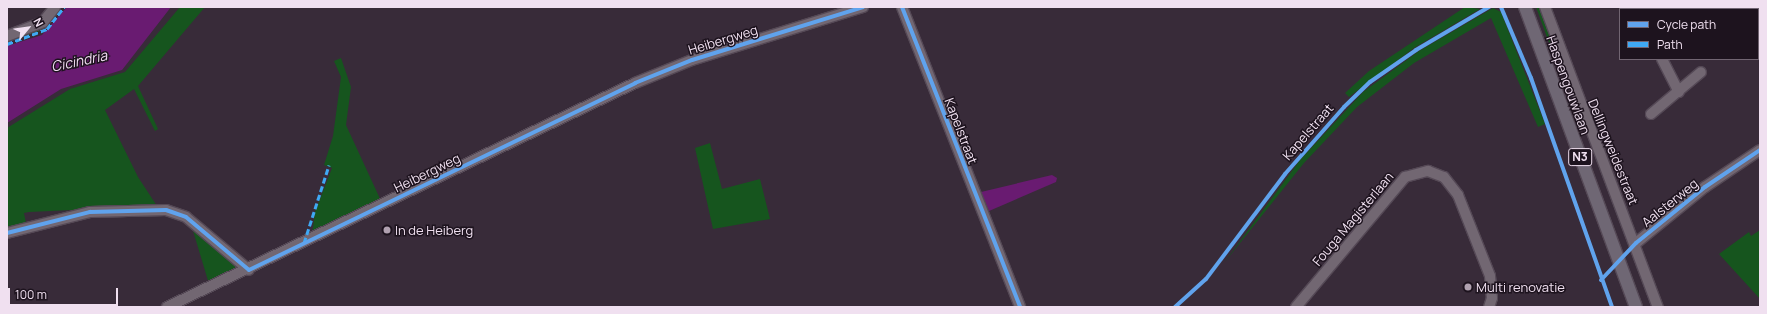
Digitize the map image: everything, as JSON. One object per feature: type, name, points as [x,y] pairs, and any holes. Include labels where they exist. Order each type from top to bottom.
[{"type":"main road","name":"Haspengouwlaan","points":[[1525,7],[1636,307]]},
{"type":"street","points":[[7,36],[43,22],[55,7]]},
{"type":"street","name":"Heibergweg","points":[[167,307],[249,270],[635,83],[692,60],[863,7]]},
{"type":"street","name":"Kapelstraat","points":[[902,7],[1020,307]]},
{"type":"street","name":"Dellingweidestraat","points":[[1545,7],[1636,243],[1658,307]]},
{"type":"street","points":[[1663,60],[1679,92]]},
{"type":"street","points":[[1651,114],[1701,72]]},
{"type":"street","name":"Aalsterweg","points":[[1636,243],[1705,187],[1760,150]]},
{"type":"street","name":"Fouga Magisterlaan","points":[[1296,307],[1405,177],[1428,170],[1444,177],[1458,195],[1490,276],[1492,298],[1489,307]]},
{"type":"street","points":[[7,233],[90,212],[166,210],[186,217],[249,270]]},
{"type":"green space","points":[[58,7],[62,7],[54,19],[40,31],[7,42],[7,37],[32,30]]},
{"type":"green space","points":[[180,7],[205,7],[138,86],[158,129],[155,131],[134,89],[105,110],[138,177],[157,206],[29,212],[24,213],[26,223],[7,228],[7,128],[70,89],[125,72]]},
{"type":"green space","points":[[1465,7],[1480,9],[1414,48],[1349,97],[1345,93],[1369,71]]},
{"type":"green space","points":[[1536,7],[1542,7],[1557,50],[1552,51]]},
{"type":"green space","points":[[1493,8],[1501,12],[1545,124],[1538,127],[1491,18],[1414,63],[1357,107],[1304,163],[1224,263],[1300,160],[1363,92],[1419,51]]},
{"type":"green space","points":[[341,58],[351,87],[346,125],[382,203],[312,235],[315,212],[332,168],[324,165],[333,136],[341,77],[334,61]]},
{"type":"green space","points":[[710,143],[722,189],[760,179],[770,219],[713,229],[695,148]]},
{"type":"green space","points":[[191,224],[243,267],[209,284]]},
{"type":"green space","points":[[1760,230],[1760,299],[1719,254],[1749,232],[1751,236]]},
{"type":"water","name":"Cicindria","points":[[67,7],[171,7],[122,70],[61,89],[7,123],[7,46],[42,35]]},
{"type":"water","points":[[1052,175],[1057,178],[1056,182],[989,211],[981,192]]},
{"type":"marked path","points":[[7,44],[47,29],[64,7]]},
{"type":"marked path","points":[[304,243],[329,165]]},
{"type":"cycle path","points":[[7,233],[90,212],[166,210],[186,217],[249,270],[635,83],[692,60],[863,7]]},
{"type":"cycle path","points":[[902,7],[1020,307]]},
{"type":"cycle path","points":[[1175,307],[1206,279],[1285,174],[1344,107],[1370,82],[1416,50],[1489,7]]},
{"type":"cycle path","points":[[1501,7],[1531,78],[1612,307]]},
{"type":"cycle path","points":[[1601,280],[1636,243],[1705,187],[1760,150]]},
{"type":"place","name":"In de Heiberg","points":[[387,230]]},
{"type":"place","name":"Multi renovatie","points":[[1468,287]]}]
